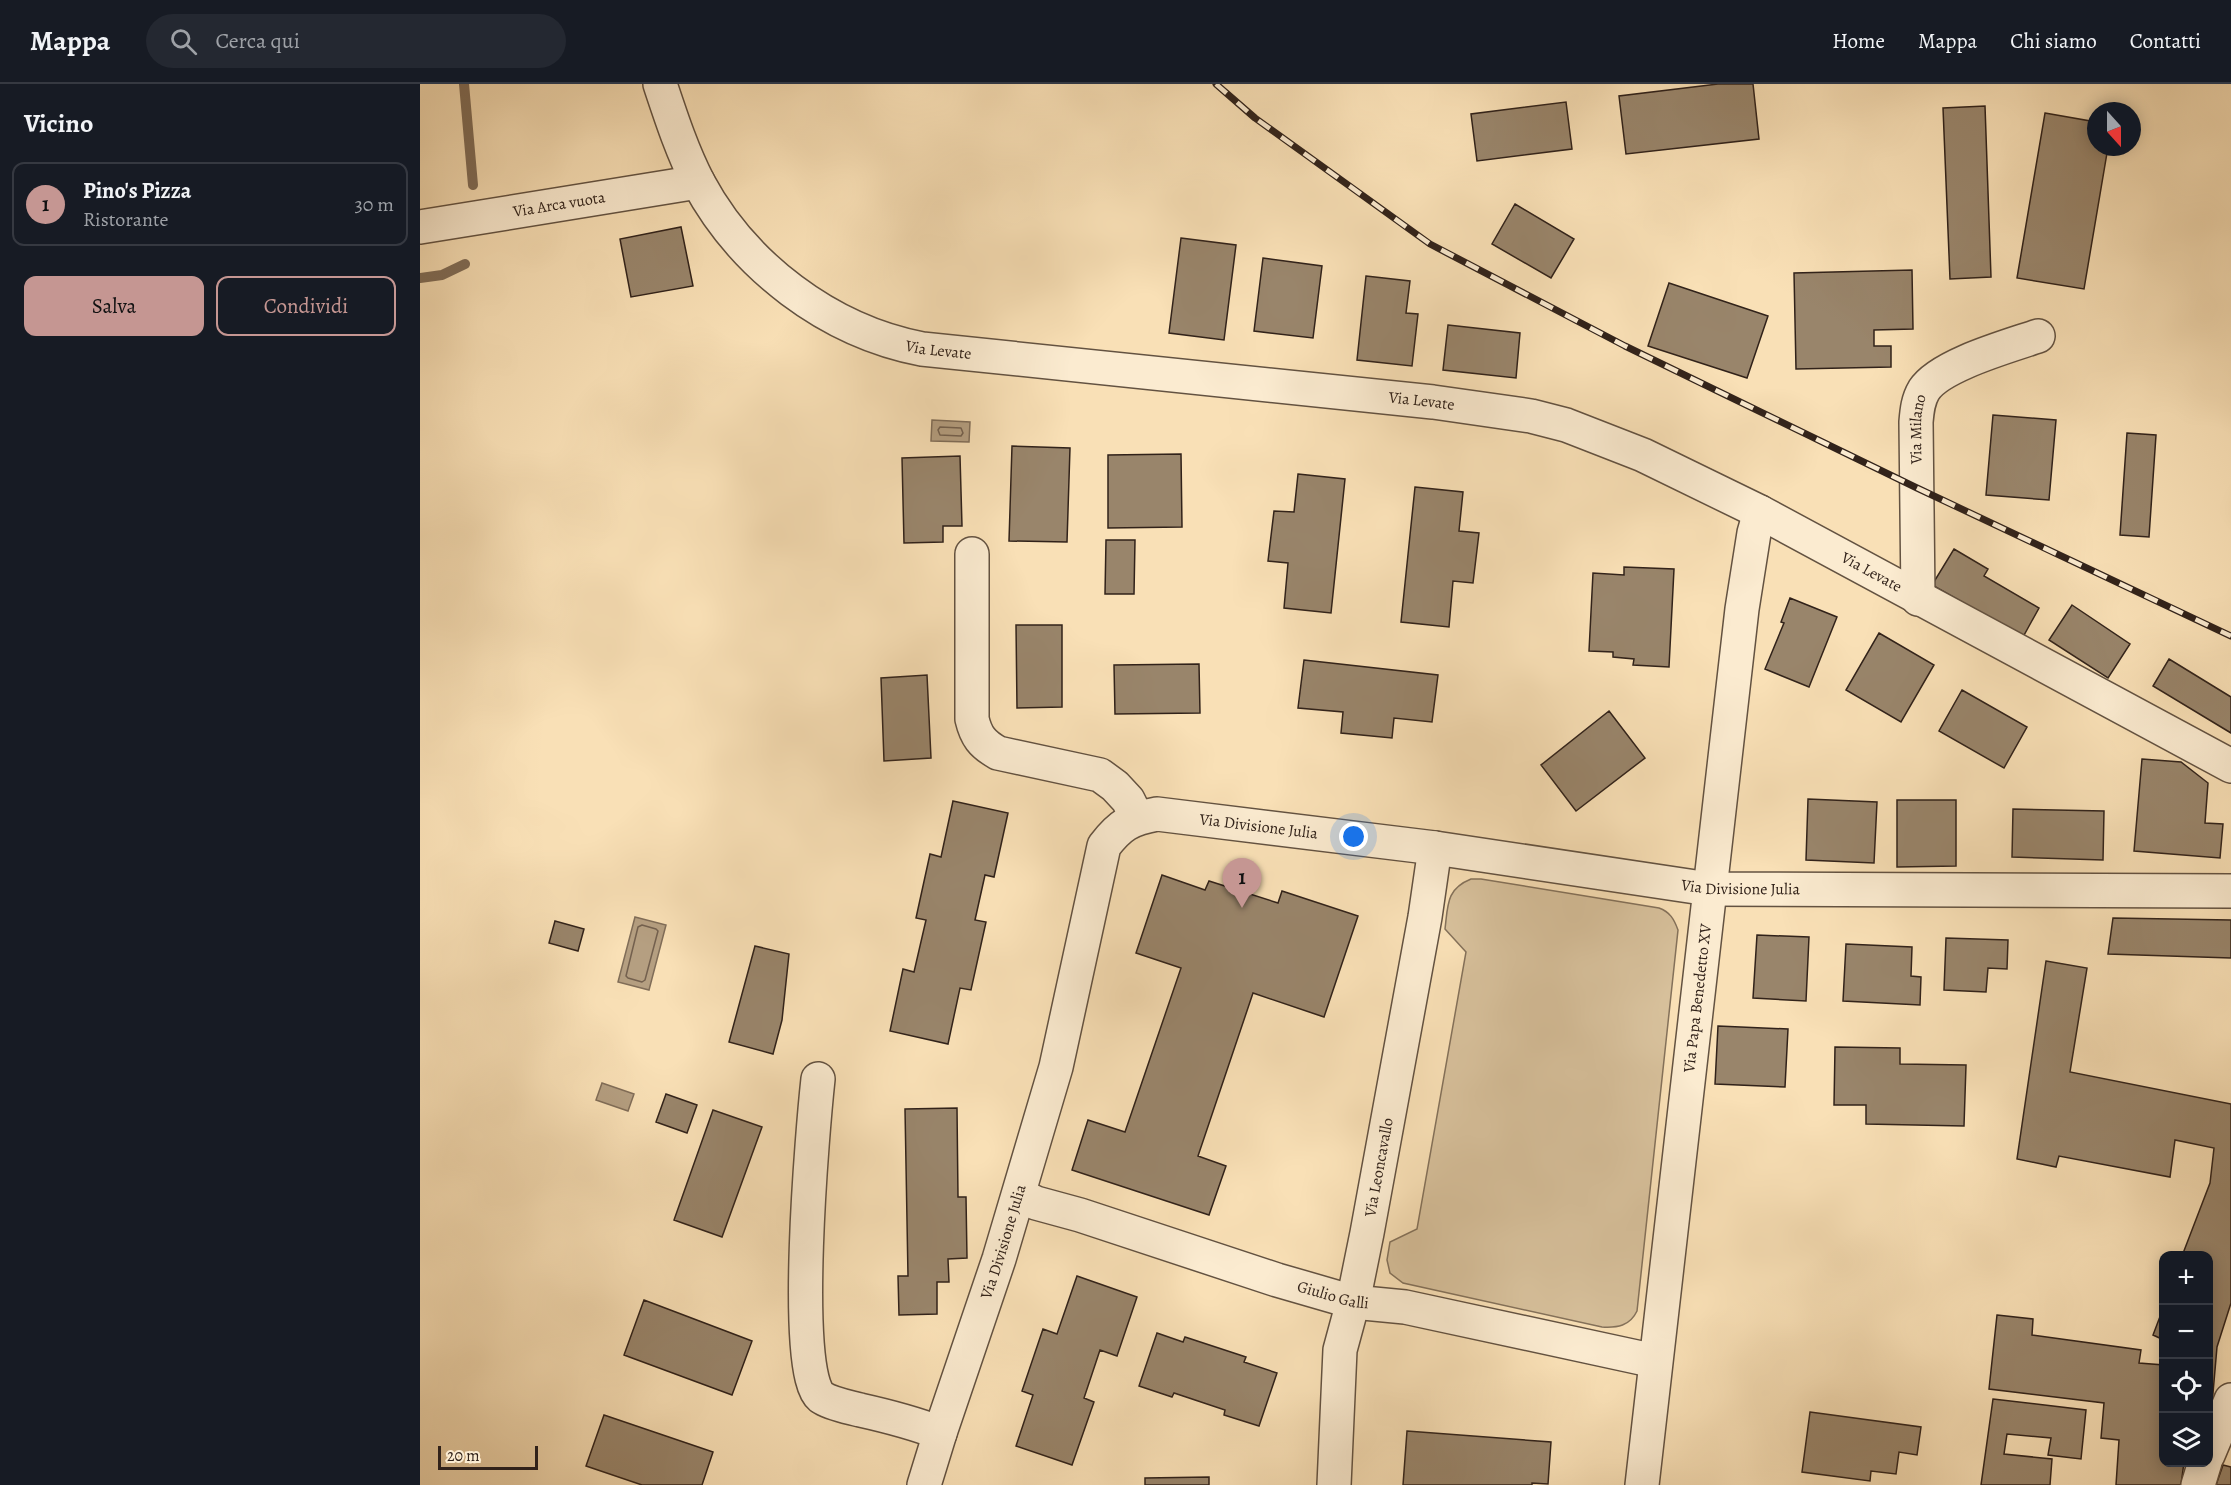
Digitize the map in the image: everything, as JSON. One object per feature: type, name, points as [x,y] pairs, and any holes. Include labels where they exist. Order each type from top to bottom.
[{"type":"street","name":"Via Levate","points":[[660,84],[698,182],[728,227],[748,251],[780,281],[824,312],[855,328],[887,340],[941,351],[1390,397],[1531,416],[1566,425],[1602,438],[1760,512],[2231,766]]},
{"type":"street","name":"Via Arca vuota","points":[[420,227],[698,182]]},
{"type":"street","name":"Via Milano","points":[[1918,599],[1916,422],[1918,400],[1924,389],[1945,371],[2038,336]]},
{"type":"street","name":"Via Papa Benedetto XV","points":[[1642,1485],[1742,609],[1754,533],[1760,512]]},
{"type":"street","points":[[972,554],[972,719],[975,733],[984,746],[998,753],[1086,770],[1100,775],[1128,800],[1137,818]]},
{"type":"street","name":"Via Divisione Julia","points":[[924,1485],[999,1259],[1056,1067],[1104,846],[1118,828],[1137,818],[1157,814],[1435,848],[1709,889],[2231,891]]},
{"type":"street","name":"Via Leoncavallo","points":[[1334,1485],[1340,1350],[1353,1302],[1425,917],[1435,848]]},
{"type":"street","points":[[818,1079],[806,1221],[811,1381],[821,1397],[914,1423],[940,1433]]},
{"type":"street","name":"Giulio Galli","points":[[1019,1195],[1036,1203],[1080,1215],[1277,1281],[1353,1302],[1405,1307],[1655,1361]]},
{"type":"street","points":[[2213,1443],[2231,1400]]},
{"type":"street","points":[[2198,1485],[2203,1467]]},
{"type":"shaded area","points":[[1471,879],[1659,908],[1671,916],[1678,930],[1637,1311],[1631,1320],[1622,1325],[1602,1327],[1403,1283],[1390,1273],[1387,1260],[1390,1242],[1417,1229],[1466,952],[1445,929],[1447,912],[1453,893]]},
{"type":"water","points":[[932,420],[970,422],[969,442],[931,441]]},
{"type":"water","points":[[635,917],[666,925],[649,990],[618,982]]},
{"type":"water","points":[[602,1083],[634,1094],[628,1111],[596,1100]]},
{"type":"building","points":[[1718,84],[1753,84],[1759,139],[1626,154],[1619,96]]},
{"type":"building","points":[[1566,102],[1572,149],[1477,161],[1471,114]]},
{"type":"building","points":[[1985,106],[1991,277],[1950,279],[1943,108]]},
{"type":"building","points":[[2045,113],[2087,120],[2087,156],[2106,156],[2084,289],[2017,278]]},
{"type":"building","points":[[1515,204],[1574,239],[1551,278],[1492,244]]},
{"type":"building","points":[[681,227],[693,286],[631,297],[620,239]]},
{"type":"building","points":[[1181,238],[1236,245],[1224,340],[1169,333]]},
{"type":"building","points":[[1263,258],[1322,266],[1313,338],[1254,331]]},
{"type":"building","points":[[1912,270],[1913,329],[1874,330],[1874,346],[1891,346],[1891,367],[1796,369],[1794,273]]},
{"type":"building","points":[[1366,276],[1410,281],[1406,313],[1418,314],[1412,366],[1357,360]]},
{"type":"building","points":[[1669,283],[1768,316],[1747,378],[1648,346]]},
{"type":"building","points":[[1448,325],[1520,333],[1516,378],[1443,370]]},
{"type":"building","points":[[1993,415],[2056,420],[2049,500],[1986,495]]},
{"type":"building","points":[[2127,433],[2156,435],[2149,537],[2120,535]]},
{"type":"building","points":[[1012,446],[1070,448],[1067,542],[1009,541]]},
{"type":"building","points":[[1181,454],[1182,527],[1108,528],[1108,455]]},
{"type":"building","points":[[960,456],[962,526],[943,526],[943,542],[904,543],[902,458]]},
{"type":"building","points":[[1298,474],[1345,479],[1331,613],[1284,608],[1288,563],[1268,561],[1274,511],[1294,512]]},
{"type":"building","points":[[1415,487],[1463,492],[1459,531],[1479,533],[1473,583],[1453,581],[1449,627],[1401,622]]},
{"type":"building","points":[[1106,540],[1135,540],[1134,594],[1105,594]]},
{"type":"building","points":[[1954,549],[1988,569],[1984,576],[2039,608],[2023,637],[1932,585]]},
{"type":"building","points":[[1624,567],[1674,569],[1669,667],[1633,665],[1634,659],[1613,657],[1613,652],[1589,651],[1593,573],[1624,575]]},
{"type":"building","points":[[1790,598],[1837,617],[1809,687],[1765,669],[1784,623],[1781,622]]},
{"type":"building","points":[[2072,605],[2130,644],[2108,678],[2049,640]]},
{"type":"building","points":[[1016,625],[1062,625],[1062,707],[1017,708]]},
{"type":"building","points":[[1879,633],[1934,665],[1901,722],[1846,690]]},
{"type":"building","points":[[2169,659],[2231,697],[2231,733],[2153,686]]},
{"type":"building","points":[[1304,660],[1438,675],[1432,722],[1394,718],[1392,738],[1341,733],[1343,712],[1298,708]]},
{"type":"building","points":[[1199,664],[1200,713],[1115,714],[1114,665]]},
{"type":"building","points":[[927,675],[931,758],[884,761],[881,678]]},
{"type":"building","points":[[1962,690],[2027,727],[2004,768],[1939,731]]},
{"type":"building","points":[[1609,711],[1645,758],[1576,811],[1541,765]]},
{"type":"building","points":[[2142,759],[2181,762],[2208,783],[2205,823],[2223,824],[2220,858],[2134,851]]},
{"type":"building","points":[[1808,799],[1877,802],[1874,863],[1806,860]]},
{"type":"building","points":[[1897,800],[1956,800],[1956,866],[1897,867]]},
{"type":"building","points":[[953,801],[1008,813],[994,877],[985,875],[975,920],[986,922],[971,990],[960,988],[948,1044],[890,1031],[903,969],[914,972],[926,920],[916,918],[930,854],[941,857]]},
{"type":"building","points":[[2013,809],[2104,811],[2103,860],[2012,857]]},
{"type":"building","points":[[1162,875],[1205,890],[1209,881],[1278,903],[1282,891],[1358,916],[1324,1017],[1253,993],[1198,1156],[1226,1166],[1209,1215],[1072,1170],[1088,1120],[1125,1132],[1181,968],[1136,953]]},
{"type":"building","points":[[2113,918],[2231,920],[2231,958],[2108,954]]},
{"type":"building","points":[[555,921],[584,929],[578,951],[549,943]]},
{"type":"building","points":[[1757,935],[1809,937],[1806,1001],[1753,998]]},
{"type":"building","points":[[1946,938],[2008,940],[2007,969],[1988,968],[1986,992],[1944,990]]},
{"type":"building","points":[[1846,944],[1912,947],[1911,976],[1921,977],[1920,1005],[1843,1001]]},
{"type":"building","points":[[755,946],[789,954],[782,1020],[773,1054],[729,1042]]},
{"type":"building","points":[[2046,961],[2087,968],[2070,1072],[2231,1104],[2231,1303],[2217,1347],[2213,1393],[2213,1251],[2184,1251],[2210,1183],[2214,1148],[2175,1140],[2170,1177],[2059,1156],[2056,1167],[2017,1159]]},
{"type":"building","points":[[1718,1026],[1788,1029],[1785,1087],[1715,1084]]},
{"type":"building","points":[[1835,1047],[1900,1048],[1900,1064],[1966,1065],[1964,1126],[1866,1124],[1866,1105],[1834,1105]]},
{"type":"building","points":[[666,1094],[697,1105],[687,1133],[656,1122]]},
{"type":"building","points":[[957,1108],[958,1197],[966,1197],[967,1258],[948,1259],[949,1282],[937,1282],[937,1314],[899,1315],[898,1276],[908,1276],[905,1109]]},
{"type":"building","points":[[713,1110],[762,1127],[722,1237],[674,1220]]},
{"type":"building","points":[[1077,1276],[1137,1297],[1117,1356],[1100,1350],[1084,1398],[1094,1402],[1072,1465],[1016,1446],[1033,1395],[1022,1391],[1043,1329],[1057,1334]]},
{"type":"building","points":[[644,1300],[752,1341],[732,1395],[624,1355]]},
{"type":"building","points":[[1997,1315],[2033,1319],[2032,1335],[2141,1350],[2139,1363],[2159,1365],[2159,1467],[2183,1467],[2181,1485],[2116,1485],[2119,1440],[2101,1438],[2104,1403],[1989,1389]]},
{"type":"building","points":[[2159,1319],[2159,1338],[2153,1335]]},
{"type":"building","points":[[1157,1333],[1183,1342],[1185,1337],[1246,1357],[1244,1362],[1277,1373],[1259,1426],[1224,1415],[1225,1410],[1174,1393],[1172,1397],[1139,1386]]},
{"type":"building","points":[[1993,1399],[2086,1410],[2081,1459],[2048,1455],[2051,1438],[2007,1434],[2004,1454],[2052,1459],[2050,1485],[1981,1485]]},
{"type":"building","points":[[1810,1412],[1921,1427],[1917,1455],[1899,1452],[1896,1474],[1871,1471],[1870,1481],[1802,1472]]},
{"type":"building","points":[[604,1415],[713,1452],[702,1485],[642,1485],[586,1466]]},
{"type":"building","points":[[1407,1431],[1551,1442],[1548,1484],[1403,1485]]},
{"type":"building","points":[[2223,1465],[2231,1467],[2231,1485],[2216,1485]]},
{"type":"building","points":[[1209,1477],[1209,1485],[1145,1485],[1145,1478]]},
{"type":"waterway","points":[[464,84],[473,185]]},
{"type":"waterway","points":[[420,278],[442,275],[465,264]]},
{"type":"railway","points":[[1216,84],[1255,118],[1430,244],[1625,346],[1917,488],[2231,636]]},
{"type":"place","name":"Pino's Pizza","points":[[1242,908]]}]
